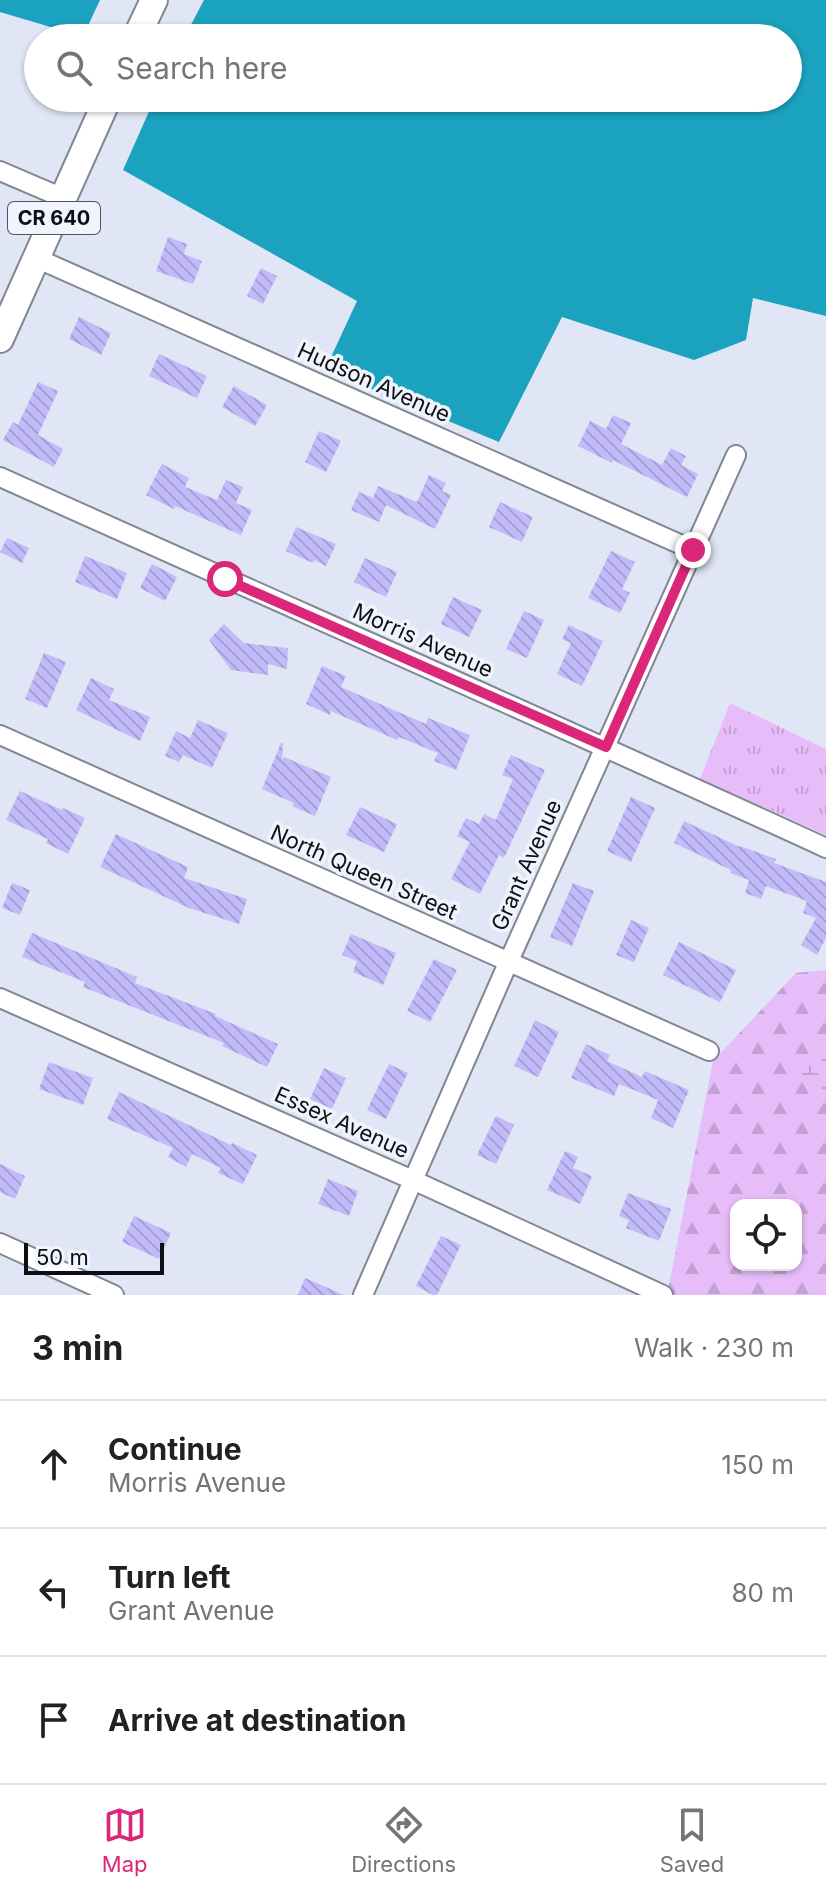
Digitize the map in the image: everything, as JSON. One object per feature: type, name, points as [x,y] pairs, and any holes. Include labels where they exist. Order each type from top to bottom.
[{"type":"main road","points":[[143,24],[154,0]]},
{"type":"main road","name":"CR 640","points":[[0,339],[102,112]]},
{"type":"street","points":[[0,171],[63,198]]},
{"type":"street","name":"Hudson Avenue","points":[[36,258],[693,550]]},
{"type":"street","name":"Grant Avenue","points":[[363,1295],[736,455]]},
{"type":"street","name":"Morris Avenue","points":[[0,477],[826,848]]},
{"type":"street","name":"North Queen Street","points":[[0,735],[709,1051]]},
{"type":"street","name":"Essex Avenue","points":[[0,998],[415,1181],[663,1295]]},
{"type":"street","points":[[0,1243],[114,1295]]},
{"type":"green space","points":[[730,703],[826,749],[826,835],[700,779]]},
{"type":"green space","points":[[826,970],[826,1047],[796,1072],[826,1095],[826,1295],[667,1295],[713,1061],[796,973]]},
{"type":"green space","points":[[826,1047],[826,1095],[796,1072]]},
{"type":"water","points":[[0,0],[100,0],[89,24],[40,24],[0,12]]},
{"type":"water","points":[[204,0],[826,0],[826,316],[753,298],[746,340],[694,360],[562,317],[499,442],[325,370],[357,301],[123,170],[149,112],[802,112],[802,24],[191,24]]},
{"type":"building","points":[[168,237],[187,244],[184,254],[202,261],[193,284],[156,271]]},
{"type":"building","points":[[261,268],[277,276],[263,304],[247,296]]},
{"type":"building","points":[[79,317],[111,333],[101,355],[69,339]]},
{"type":"building","points":[[159,354],[207,376],[197,398],[149,376]]},
{"type":"building","points":[[38,382],[58,391],[38,435],[63,449],[54,467],[3,440],[13,422],[18,425]]},
{"type":"building","points":[[234,386],[267,405],[255,426],[222,407]]},
{"type":"building","points":[[613,415],[631,423],[621,444],[662,465],[671,448],[686,456],[681,465],[698,474],[687,497],[578,446],[590,421],[606,429]]},
{"type":"building","points":[[319,431],[341,441],[326,472],[305,462]]},
{"type":"building","points":[[162,464],[189,478],[185,487],[217,500],[226,480],[243,487],[236,503],[252,510],[241,535],[146,495]]},
{"type":"building","points":[[429,475],[446,483],[442,491],[451,495],[435,529],[386,505],[379,522],[351,510],[359,492],[373,498],[378,486],[417,502]]},
{"type":"building","points":[[500,502],[533,517],[522,542],[489,527]]},
{"type":"building","points":[[296,527],[336,544],[326,566],[286,551]]},
{"type":"building","points":[[7,538],[29,548],[22,563],[0,552]]},
{"type":"building","points":[[611,551],[635,562],[622,589],[630,593],[620,613],[588,598]]},
{"type":"building","points":[[85,556],[127,573],[117,599],[75,582]]},
{"type":"building","points":[[365,558],[397,572],[386,597],[354,582]]},
{"type":"building","points":[[152,564],[177,577],[165,601],[140,588]]},
{"type":"building","points":[[453,597],[482,610],[469,637],[441,624]]},
{"type":"building","points":[[524,611],[544,620],[527,658],[506,649]]},
{"type":"building","points":[[224,624],[244,643],[288,648],[287,669],[268,664],[268,675],[231,670],[209,640]]},
{"type":"building","points":[[569,625],[603,641],[582,686],[557,674],[571,643],[562,639]]},
{"type":"building","points":[[44,653],[66,662],[47,708],[25,699]]},
{"type":"building","points":[[322,666],[346,676],[341,687],[426,724],[428,718],[470,735],[456,770],[434,761],[438,753],[306,704]]},
{"type":"building","points":[[91,678],[114,689],[109,700],[150,717],[140,741],[76,710]]},
{"type":"building","points":[[198,720],[228,733],[212,768],[183,755],[179,762],[165,756],[176,731],[190,738]]},
{"type":"building","points":[[281,743],[282,760],[284,757],[331,777],[315,816],[262,789]]},
{"type":"building","points":[[511,755],[545,770],[504,858],[499,855],[480,894],[451,879],[470,842],[457,836],[466,818],[479,824],[484,814],[496,820],[513,779],[502,775]]},
{"type":"building","points":[[20,791],[85,818],[68,854],[46,843],[48,839],[6,820]]},
{"type":"building","points":[[631,797],[655,808],[631,862],[607,851]]},
{"type":"building","points":[[360,807],[397,824],[384,852],[346,835]]},
{"type":"building","points":[[684,821],[740,847],[776,859],[774,863],[826,882],[826,938],[817,955],[801,945],[816,918],[803,913],[807,901],[766,886],[761,899],[745,893],[749,880],[674,843]]},
{"type":"building","points":[[116,834],[188,867],[184,878],[247,899],[239,924],[189,908],[100,867]]},
{"type":"building","points":[[12,883],[30,890],[20,915],[2,908]]},
{"type":"building","points":[[573,883],[594,891],[572,946],[550,937]]},
{"type":"building","points":[[631,920],[649,928],[634,962],[616,955]]},
{"type":"building","points":[[32,933],[137,977],[135,983],[216,1014],[278,1044],[267,1067],[222,1046],[224,1043],[83,987],[85,982],[22,957]]},
{"type":"building","points":[[351,934],[396,953],[383,985],[353,972],[357,961],[342,955]]},
{"type":"building","points":[[679,942],[736,970],[720,1002],[663,975]]},
{"type":"building","points":[[434,959],[457,970],[430,1022],[407,1011]]},
{"type":"building","points":[[535,1020],[559,1032],[538,1077],[514,1066]]},
{"type":"building","points":[[586,1044],[610,1055],[607,1061],[642,1077],[645,1071],[689,1090],[673,1128],[651,1118],[658,1100],[619,1084],[614,1096],[571,1078]]},
{"type":"building","points":[[49,1062],[93,1078],[83,1105],[39,1089]]},
{"type":"building","points":[[389,1064],[408,1073],[386,1119],[367,1110]]},
{"type":"building","points":[[324,1068],[346,1078],[332,1109],[310,1099]]},
{"type":"building","points":[[119,1092],[257,1155],[243,1184],[218,1173],[221,1168],[192,1154],[186,1167],[168,1157],[173,1148],[107,1119]]},
{"type":"building","points":[[496,1116],[514,1125],[496,1164],[477,1155]]},
{"type":"building","points":[[565,1151],[578,1157],[573,1168],[592,1176],[580,1204],[547,1190]]},
{"type":"building","points":[[0,1164],[25,1176],[15,1199],[0,1192]]},
{"type":"building","points":[[328,1179],[358,1191],[349,1216],[318,1204]]},
{"type":"building","points":[[628,1193],[671,1209],[659,1241],[626,1228],[629,1220],[619,1216]]},
{"type":"building","points":[[134,1216],[171,1233],[159,1259],[122,1242]]},
{"type":"building","points":[[441,1236],[461,1245],[437,1295],[433,1295],[416,1286]]},
{"type":"building","points":[[305,1278],[344,1295],[298,1295]]},
{"type":"route","points":[[225,579],[606,747],[693,550]]}]
